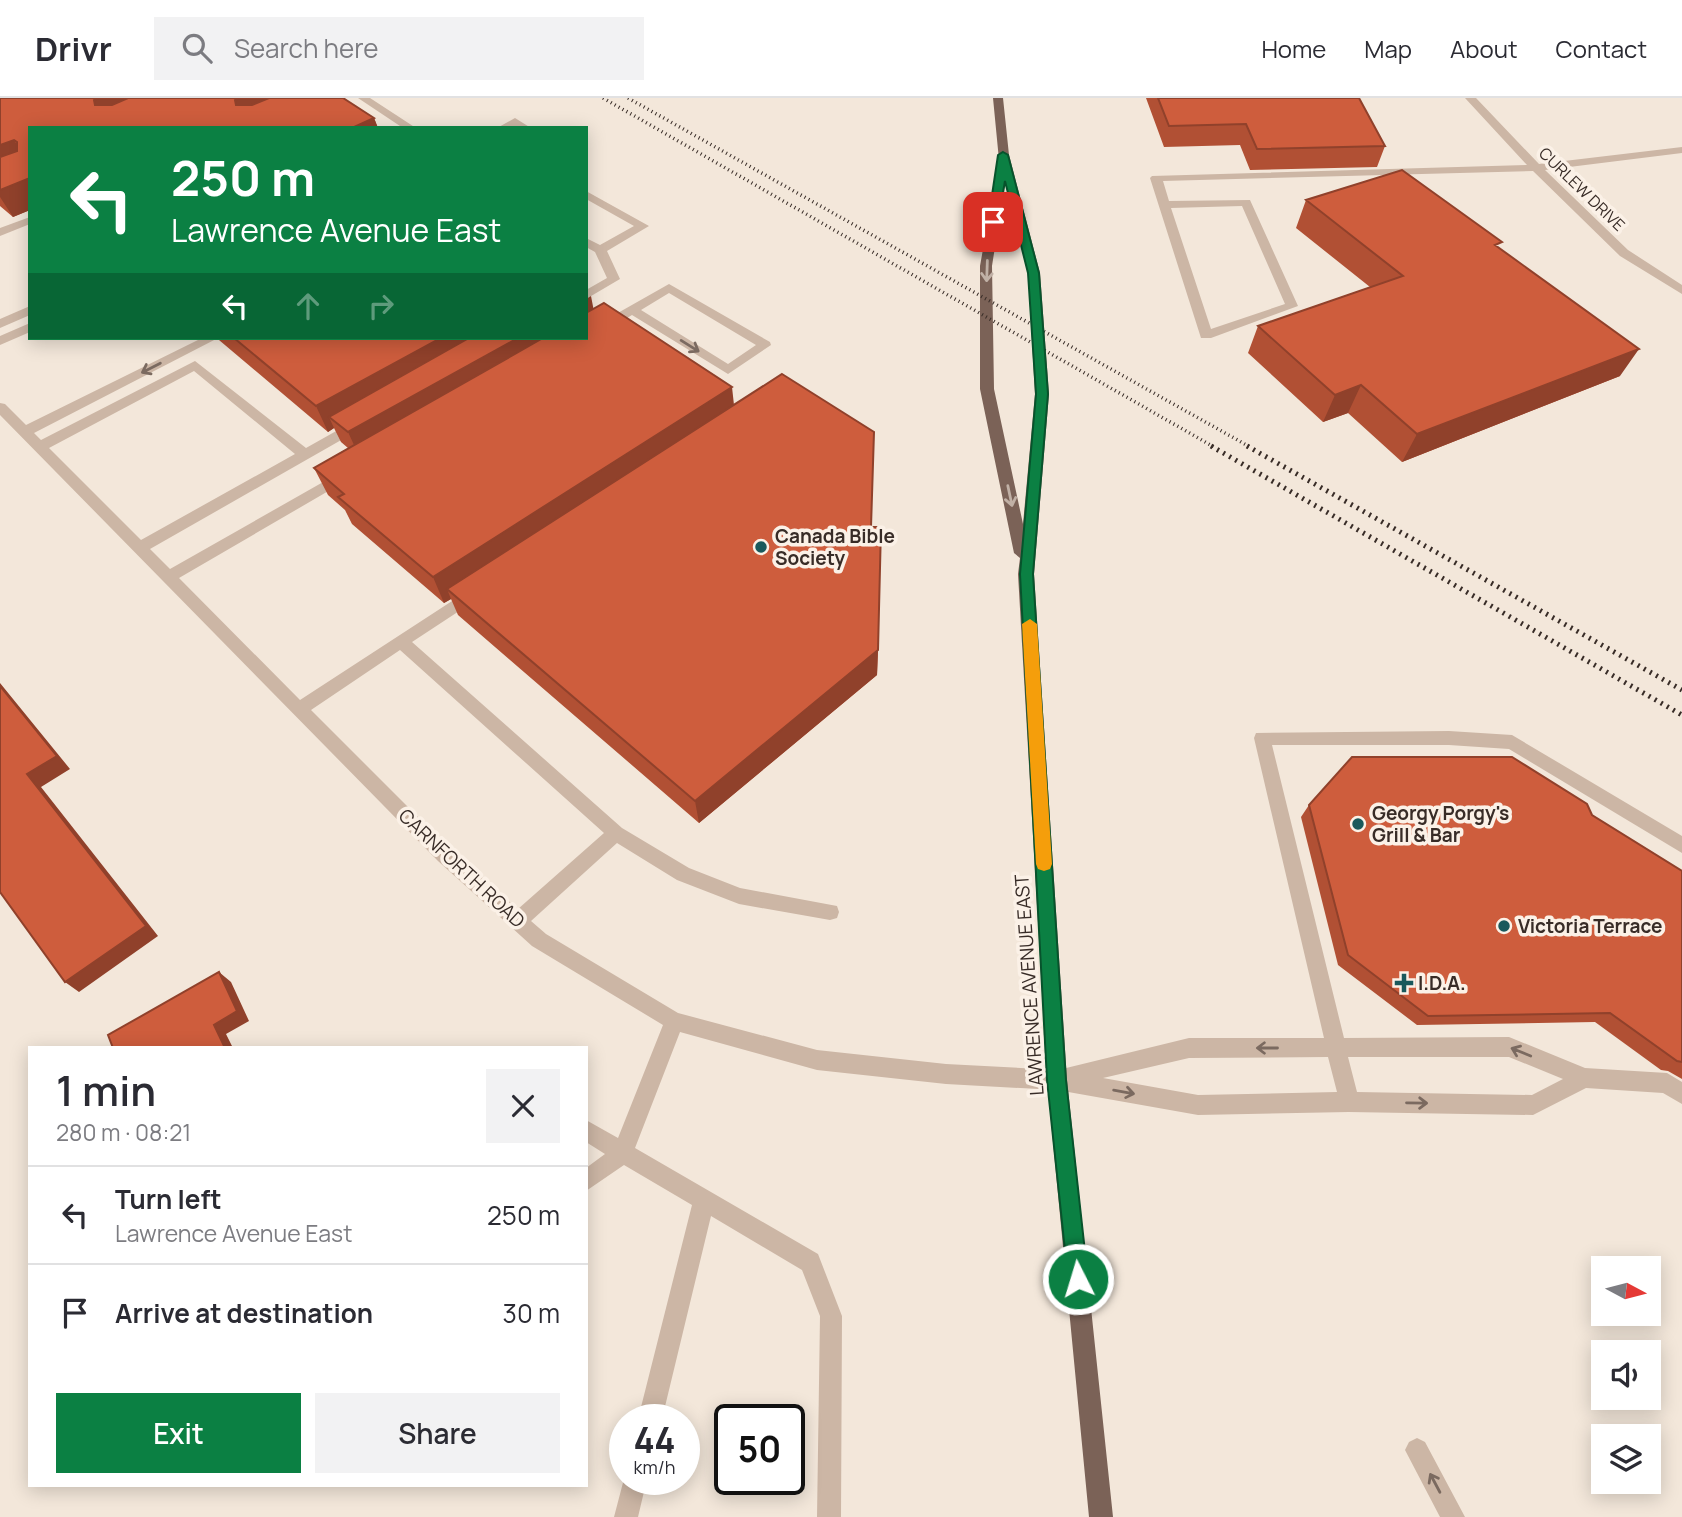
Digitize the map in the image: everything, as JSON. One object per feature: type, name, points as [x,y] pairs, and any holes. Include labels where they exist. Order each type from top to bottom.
[{"type":"main road","name":"LAWRENCE AVENUE EAST","points":[[998,98],[1003,155],[1034,273],[1042,394],[1027,574],[1057,1080],[1101,1517]]},
{"type":"main road","name":"LAWRENCE AVENUE EAST","points":[[1003,155],[986,266],[987,389],[1027,574]]},
{"type":"street","points":[[363,98],[408,126]]},
{"type":"street","name":"CURLEW DRIVE","points":[[1470,98],[1536,168],[1624,253],[1682,290]]},
{"type":"street","points":[[506,126],[515,121],[523,126]]},
{"type":"street","points":[[1164,205],[1245,202],[1292,306],[1206,335],[1164,205],[1156,178],[1536,168],[1682,150]]},
{"type":"street","points":[[588,195],[643,226],[600,250]]},
{"type":"street","points":[[0,232],[28,221]]},
{"type":"street","points":[[588,243],[600,250],[614,279],[588,294]]},
{"type":"street","points":[[588,336],[669,288],[765,345],[728,370],[632,310]]},
{"type":"street","points":[[0,324],[28,311]]},
{"type":"street","points":[[0,341],[28,328]]},
{"type":"street","points":[[24,432],[208,340]]},
{"type":"street","points":[[40,447],[195,366],[304,454]]},
{"type":"street","name":"CARNFORTH ROAD","points":[[0,407],[444,855],[540,940],[674,1021],[817,1060],[946,1074],[1057,1080]]},
{"type":"street","points":[[139,548],[377,413]]},
{"type":"street","points":[[168,577],[358,467]]},
{"type":"street","points":[[299,709],[493,581]]},
{"type":"street","points":[[401,641],[616,833],[682,874],[727,891],[830,912]]},
{"type":"street","points":[[1349,1102],[1262,738],[1449,738],[1512,742],[1682,845]]},
{"type":"street","points":[[518,921],[616,833]]},
{"type":"street","points":[[588,1179],[622,1153],[674,1021]]},
{"type":"street","points":[[1057,1080],[1189,1048],[1509,1047],[1585,1078],[1667,1083],[1682,1094]]},
{"type":"street","points":[[1057,1080],[1198,1105],[1349,1102],[1533,1105],[1585,1078]]},
{"type":"street","points":[[588,1131],[810,1262],[831,1316],[830,1517]]},
{"type":"street","points":[[654,1404],[704,1201]]},
{"type":"street","points":[[1417,1450],[1452,1517]]},
{"type":"street","points":[[626,1517],[631,1495]]},
{"type":"building","points":[[0,98],[99,98],[94,100],[95,105],[112,105],[128,98],[240,98],[235,100],[236,105],[252,105],[269,98],[343,98],[374,118],[356,126],[28,126],[28,179],[0,190],[0,157],[17,151],[17,142],[14,140],[0,145]]},
{"type":"building","points":[[1158,98],[1359,98],[1385,146],[1257,149],[1246,124],[1169,126]]},
{"type":"building","points":[[1402,170],[1502,242],[1495,245],[1639,349],[1417,434],[1361,385],[1335,395],[1258,326],[1403,276],[1306,200]]},
{"type":"building","points":[[604,303],[732,387],[433,577],[338,497],[344,494],[314,468],[539,340],[588,340],[588,312]]},
{"type":"building","points":[[236,340],[437,340],[316,406]]},
{"type":"building","points":[[465,340],[514,340],[348,432],[329,417]]},
{"type":"building","points":[[782,374],[874,432],[871,527],[881,527],[878,650],[695,801],[447,589]]},
{"type":"building","points":[[0,686],[57,756],[27,774],[146,926],[65,982],[0,892]]},
{"type":"building","name":"Victoria Terrace","points":[[1352,757],[1512,757],[1587,804],[1592,815],[1682,871],[1682,1062],[1610,1013],[1428,1016],[1348,955],[1309,805]]},
{"type":"building","points":[[219,972],[237,1011],[214,1025],[224,1046],[112,1046],[108,1035]]},
{"type":"railway","points":[[603,98],[1214,447]]},
{"type":"railway","points":[[628,98],[1250,447]]},
{"type":"railway","points":[[1211,446],[1682,715]]},
{"type":"railway","points":[[1247,446],[1682,690]]},
{"type":"slow traffic","points":[[1030,624],[1044,864]]},
{"type":"place","name":"Canada Bible Society","points":[[761,547]]},
{"type":"place","name":"Georgy Porgy's Grill & Bar","points":[[1358,824]]},
{"type":"place","name":"Victoria Terrace","points":[[1504,926]]},
{"type":"place","name":"I.D.A.","points":[[1404,983]]},
{"type":"route","points":[[993,222],[1003,155],[1034,273],[1042,394],[1027,574],[1057,1080],[1078,1279]]}]
